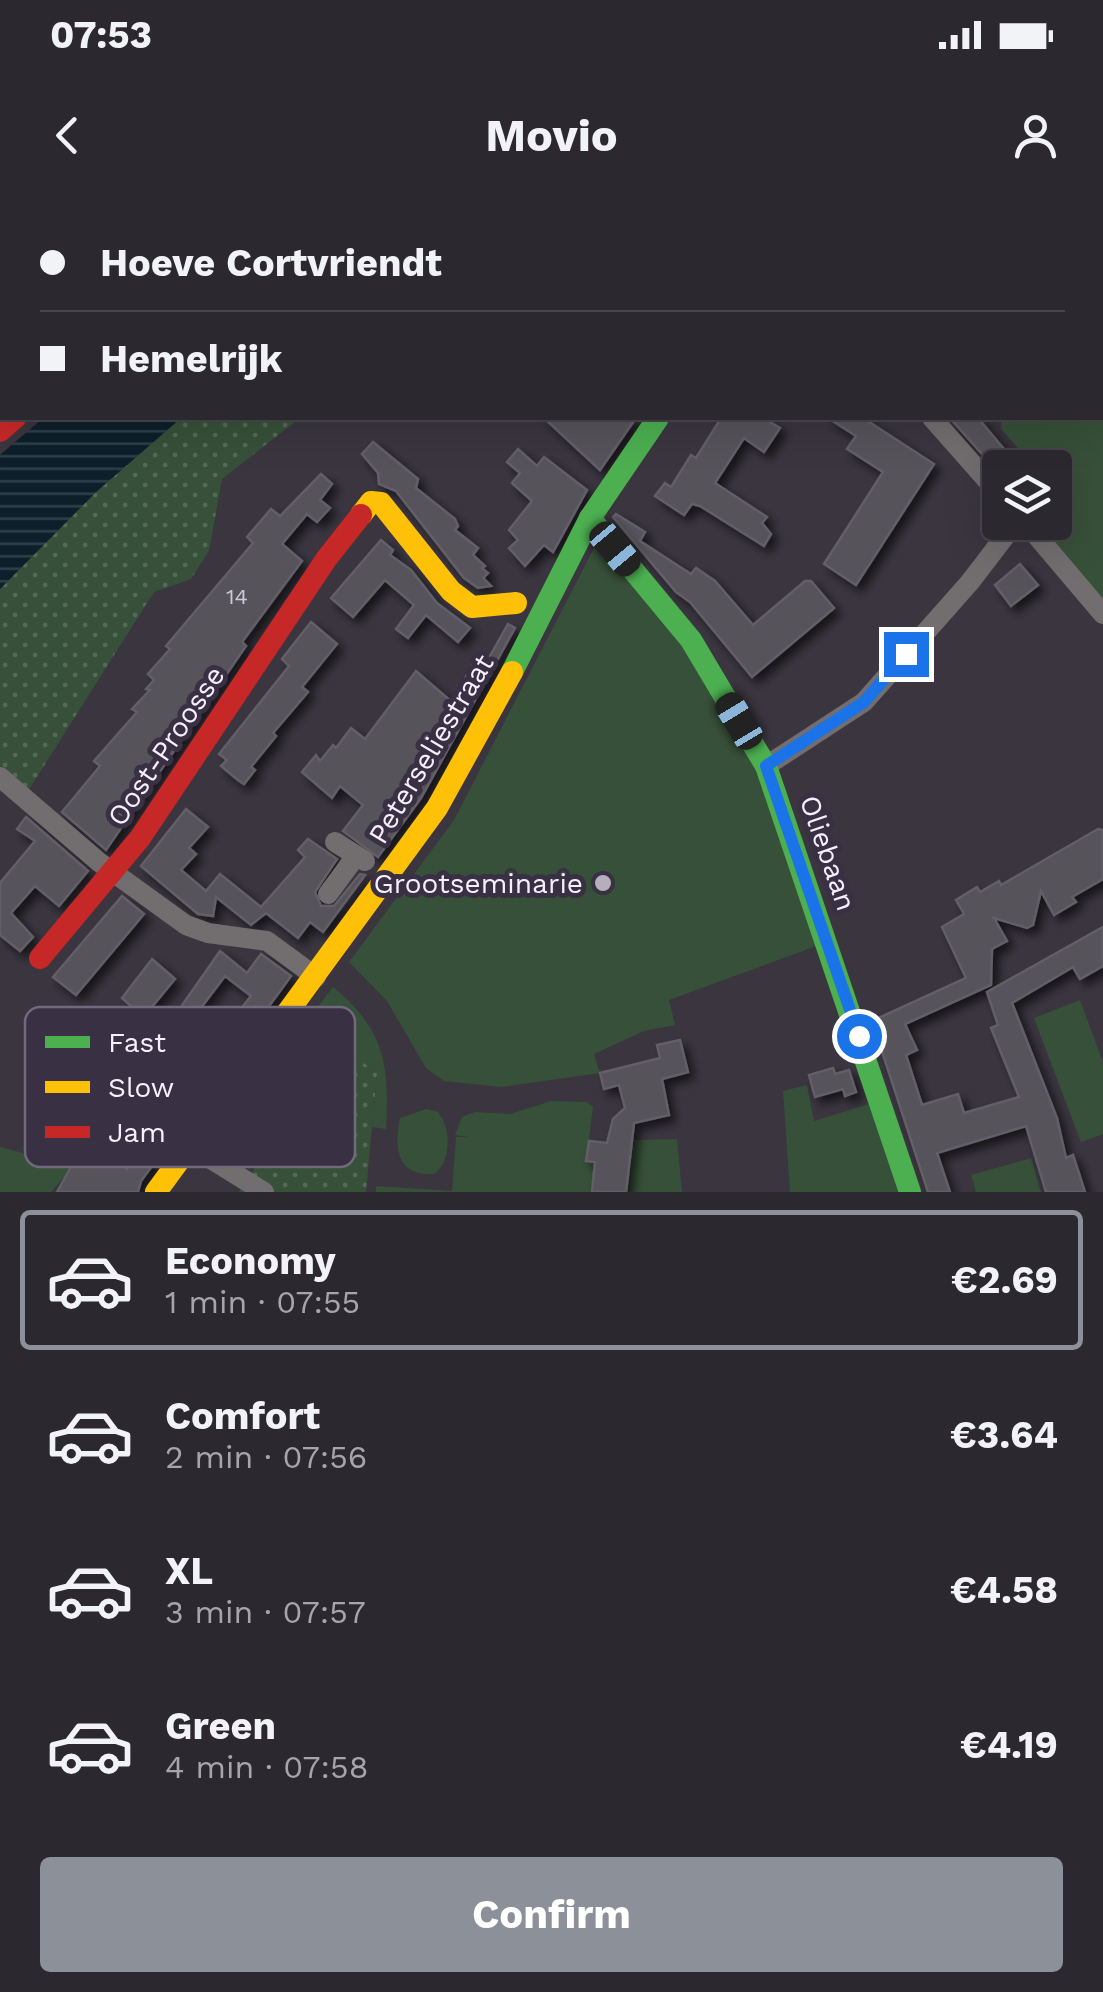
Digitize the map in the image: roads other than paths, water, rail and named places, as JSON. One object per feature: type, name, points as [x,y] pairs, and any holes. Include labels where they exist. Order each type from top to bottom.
[{"type":"street","name":"Peterseliestraat","points":[[294,1007],[316,977],[371,866],[437,808],[540,622],[590,518],[657,420]]},
{"type":"street","points":[[934,420],[982,474]]},
{"type":"street","name":"Oost-Proosse","points":[[40,958],[116,871],[328,558],[375,501],[451,591],[472,607],[516,603]]},
{"type":"street","name":"Oliebaan","points":[[590,518],[691,640],[766,766],[910,1192]]},
{"type":"street","points":[[766,766],[864,702],[1001,540]]},
{"type":"street","points":[[1039,540],[1103,614]]},
{"type":"street","points":[[0,777],[99,862],[186,925],[208,934],[267,941],[316,977]]},
{"type":"street","points":[[328,894],[371,866],[335,842]]},
{"type":"street","name":"Peterseliestraat","points":[[156,1192],[174,1167]]},
{"type":"street","points":[[224,1167],[264,1192]]},
{"type":"water","points":[[41,420],[179,420],[96,492],[0,589],[0,455]]},
{"type":"place","name":"Grootseminarie","points":[[603,883]]}]
